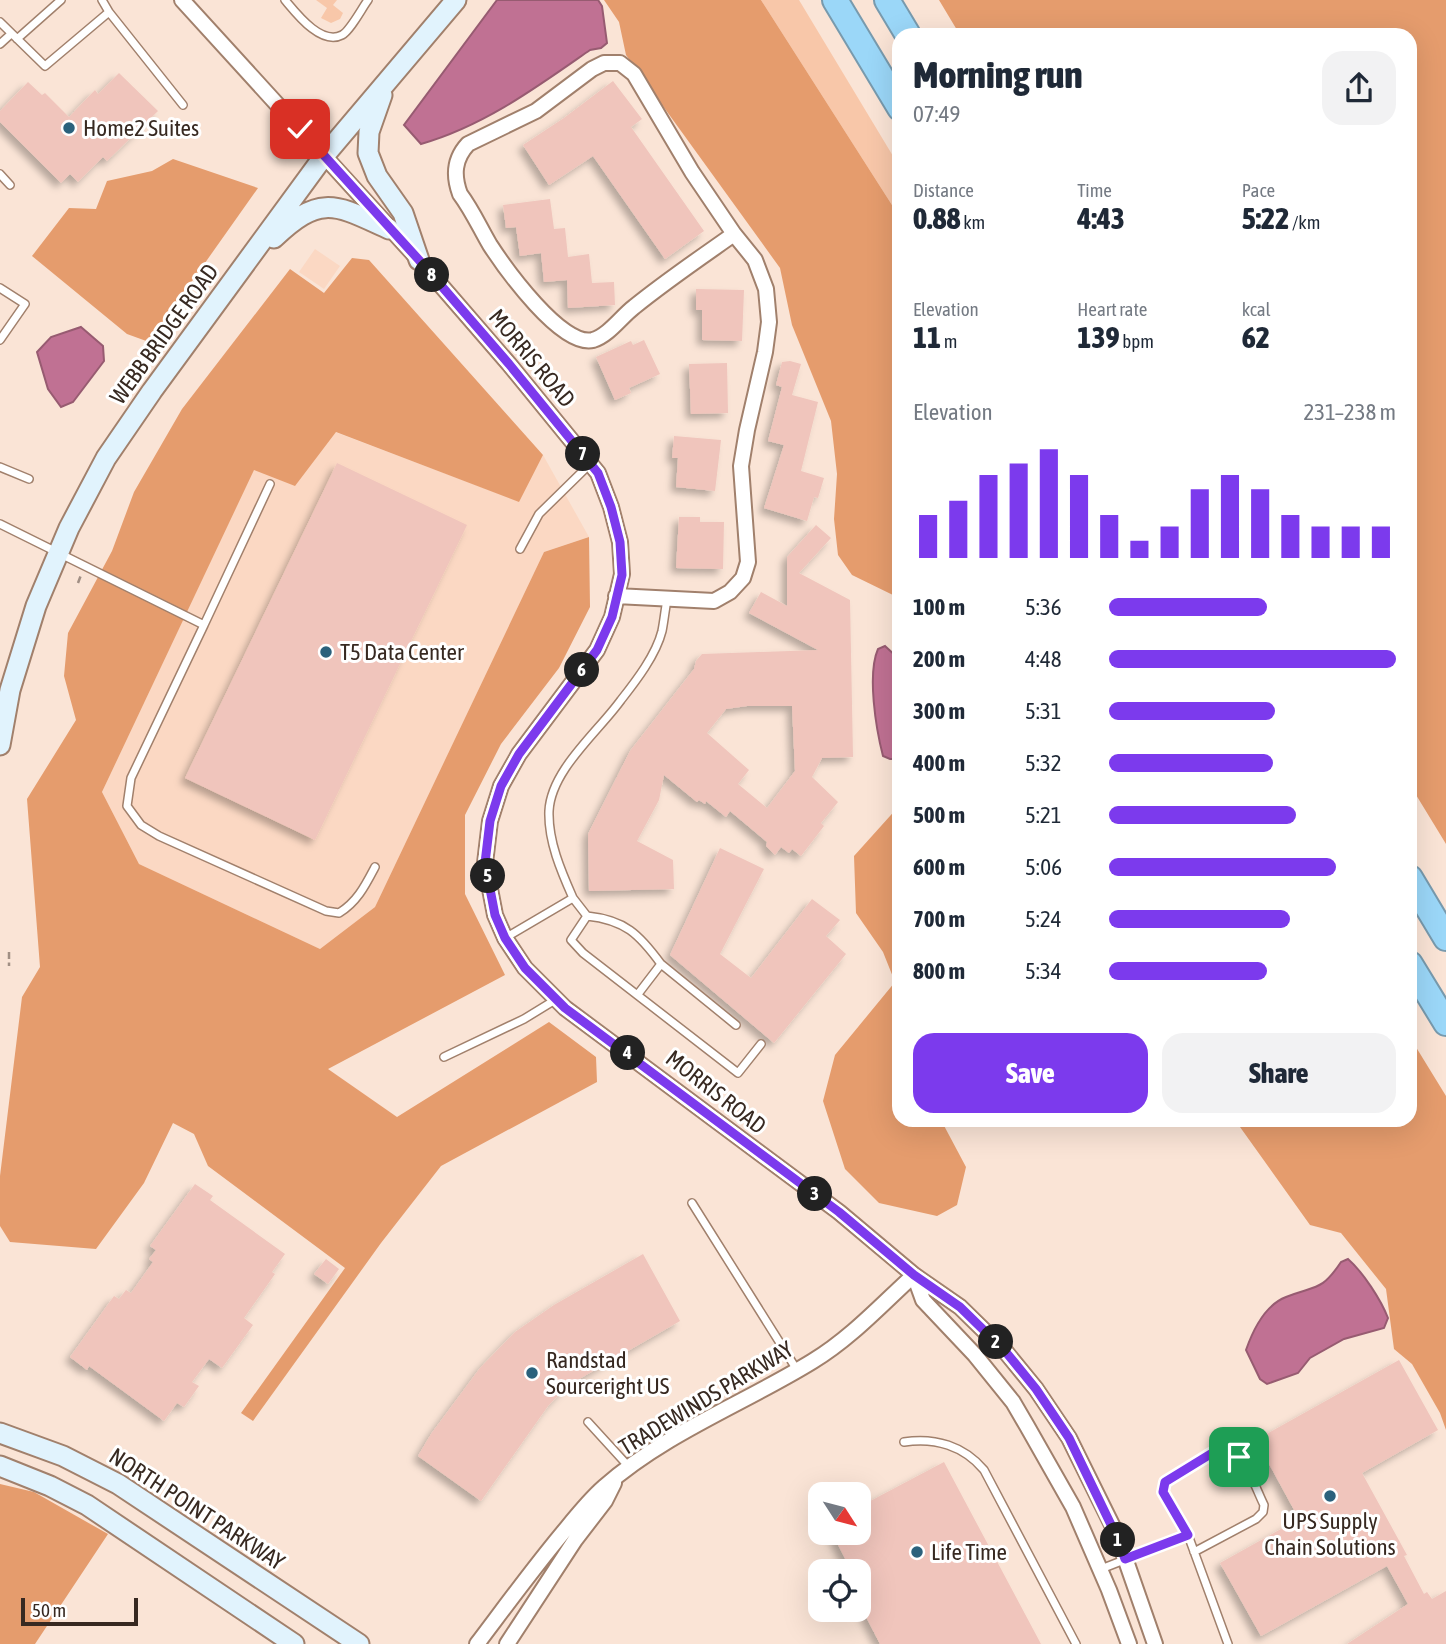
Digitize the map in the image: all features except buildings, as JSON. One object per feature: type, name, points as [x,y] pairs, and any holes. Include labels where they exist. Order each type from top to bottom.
[{"type":"highway","points":[[835,0],[892,94]]},
{"type":"highway","points":[[887,0],[904,28]]},
{"type":"highway","points":[[1417,889],[1446,937]]},
{"type":"highway","points":[[1417,975],[1446,1023]]},
{"type":"street","name":"MORRIS ROAD","points":[[182,0],[419,260],[509,364],[598,473],[611,507],[620,542],[622,575],[612,617],[597,650],[519,754],[501,786],[490,821],[485,863],[495,915],[505,938],[525,968],[555,1000],[839,1212],[914,1275],[960,1307],[1005,1351],[1036,1389],[1069,1438],[1116,1535],[1155,1644]]},
{"type":"street","name":"WEBB BRIDGE ROAD","points":[[0,745],[10,690],[36,606],[69,528],[106,458],[324,156],[456,0]]},
{"type":"street","points":[[616,596],[714,601],[730,592],[743,578],[748,562],[741,466],[765,352],[769,323],[766,289],[755,260],[692,172],[634,74],[620,63],[604,63],[592,69],[536,111],[468,144],[461,152],[456,167],[455,181],[460,194],[510,274],[556,323],[580,340],[588,341],[603,335],[633,308],[734,234]]},
{"type":"street","points":[[387,82],[369,132],[368,153],[377,176],[403,213],[419,260]]},
{"type":"street","points":[[238,273],[289,224],[310,210],[321,207],[342,209],[389,229]]},
{"type":"street","name":"MORRIS ROAD","points":[[914,1275],[923,1300],[975,1355],[1013,1402],[1073,1507],[1129,1644]]},
{"type":"street","name":"TRADEWINDS PARKWAY","points":[[477,1644],[535,1566],[605,1486],[703,1422],[840,1343],[914,1275]]},
{"type":"street","points":[[0,1421],[31,1443]]},
{"type":"street","name":"NORTH POINT PARKWAY","points":[[0,1433],[63,1456],[117,1484],[359,1644]]},
{"type":"street","points":[[0,1466],[50,1486],[87,1505],[295,1644]]},
{"type":"street","name":"TRADEWINDS PARKWAY","points":[[507,1644],[575,1539],[605,1501],[617,1479]]},
{"type":"street","name":"TRADEWINDS PARKWAY","points":[[517,1644],[575,1539]]},
{"type":"lane","points":[[0,44],[14,37],[61,0]]},
{"type":"lane","points":[[102,0],[108,12],[183,105]]},
{"type":"lane","points":[[285,0],[308,26],[325,36],[333,37],[343,35],[368,0]]},
{"type":"lane","points":[[0,22],[45,66],[108,12]]},
{"type":"lane","points":[[0,174],[10,185]]},
{"type":"lane","points":[[0,288],[25,304],[0,339]]},
{"type":"lane","points":[[520,549],[539,514],[590,464]]},
{"type":"lane","points":[[0,467],[29,479]]},
{"type":"lane","points":[[270,484],[131,778],[127,806],[141,825],[159,836],[326,911],[339,914],[350,906],[363,891],[375,867]]},
{"type":"lane","points":[[0,524],[204,625]]},
{"type":"lane","points":[[667,600],[661,634],[646,664],[622,699],[571,760],[555,786],[549,808],[550,834],[573,898],[587,916],[616,921],[644,941],[661,964],[736,1025]]},
{"type":"lane","points":[[505,938],[573,898]]},
{"type":"lane","points":[[587,916],[571,940],[583,953],[738,1073],[761,1044]]},
{"type":"lane","points":[[638,994],[661,964]]},
{"type":"lane","points":[[444,1057],[524,1020],[555,1000]]},
{"type":"lane","points":[[692,1203],[797,1370]]},
{"type":"lane","points":[[588,1422],[631,1468]]},
{"type":"lane","points":[[904,1441],[917,1440],[960,1448],[973,1457],[984,1470],[1076,1644]]},
{"type":"lane","points":[[1194,1552],[1263,1512],[1264,1505],[1239,1457],[1231,1448],[1222,1447],[1165,1482],[1163,1492],[1188,1535],[1194,1552],[1228,1644]]},
{"type":"lane","points":[[1100,1570],[1188,1535]]},
{"type":"path","points":[[78,583],[81,575]]},
{"type":"path","points":[[9,952],[9,966]]},
{"type":"shaded area","points":[[316,0],[337,0],[333,5],[343,13],[340,19],[331,23],[321,18],[327,8]]},
{"type":"shaded area","points":[[497,0],[598,0],[602,6],[607,43],[601,48],[590,50],[488,116],[421,144],[404,125]]},
{"type":"shaded area","points":[[604,0],[761,0],[892,205],[892,595],[852,575],[838,555],[834,519],[837,474],[831,421],[792,325],[780,268],[626,55],[619,22]]},
{"type":"shaded area","points":[[761,0],[799,0],[892,154],[892,205]]},
{"type":"shaded area","points":[[939,0],[1446,0],[1446,844],[1417,796],[1417,28],[956,28]]},
{"type":"shaded area","points":[[173,159],[258,188],[149,342],[127,334],[32,256],[69,208],[96,209],[107,181],[152,171]]},
{"type":"shaded area","points":[[315,249],[340,266],[324,289],[299,272]]},
{"type":"shaded area","points":[[352,258],[369,260],[543,455],[519,502],[336,432],[295,486],[254,470],[102,792],[139,864],[320,949],[375,907],[544,552],[589,537],[590,607],[559,668],[501,744],[465,815],[465,894],[505,975],[328,1069],[397,1117],[549,1022],[596,1057],[597,1082],[441,1166],[381,1243],[253,1421],[241,1413],[345,1268],[208,1166],[194,1134],[173,1123],[144,1183],[96,1249],[10,1242],[0,1226],[0,1176],[22,997],[40,967],[27,799],[76,720],[64,676],[68,633],[112,551],[134,492],[182,409],[290,269],[324,293]]},
{"type":"shaded area","points":[[81,327],[103,346],[104,361],[73,402],[61,407],[48,389],[37,352],[51,337]]},
{"type":"shaded area","points":[[335,432],[518,501],[543,455],[589,537],[544,552],[375,907],[320,949],[139,864],[102,792],[254,469],[295,485]]},
{"type":"shaded area","points":[[885,646],[892,652],[892,759],[883,756],[875,717],[873,672],[878,649]]},
{"type":"shaded area","points":[[892,814],[892,974],[883,952],[856,913],[854,856]]},
{"type":"shaded area","points":[[892,986],[892,1127],[945,1127],[966,1167],[957,1205],[937,1216],[879,1203],[845,1169],[823,1101],[835,1055]]},
{"type":"shaded area","points":[[1417,1049],[1446,1096],[1446,1430],[1440,1413],[1412,1364],[1394,1349],[1386,1289],[1341,1233],[1310,1225],[1240,1127],[1417,1127]]},
{"type":"shaded area","points":[[1348,1259],[1381,1303],[1388,1318],[1384,1328],[1344,1339],[1310,1358],[1298,1373],[1267,1384],[1260,1379],[1246,1350],[1261,1319],[1279,1301],[1323,1283],[1341,1262]]},
{"type":"shaded area","points":[[0,1484],[34,1492],[108,1534],[35,1644],[0,1644]]},
{"type":"place","name":"Home2 Suites","points":[[69,128]]},
{"type":"place","name":"T5 Data Center","points":[[326,652]]},
{"type":"place","name":"Randstad Sourceright US","points":[[532,1373]]},
{"type":"place","name":"UPS Supply Chain Solutions","points":[[1330,1496]]},
{"type":"place","name":"Life Time","points":[[917,1552]]},
{"type":"route","points":[[300,129],[509,364],[598,473],[611,507],[620,542],[622,575],[612,617],[597,650],[519,754],[501,786],[490,821],[485,863],[495,915],[505,938],[525,968],[565,1008],[839,1212],[914,1275],[944,1294],[1005,1351],[1036,1389],[1069,1438],[1125,1559],[1188,1535],[1163,1492],[1165,1482],[1222,1447],[1231,1448],[1239,1457]]}]
